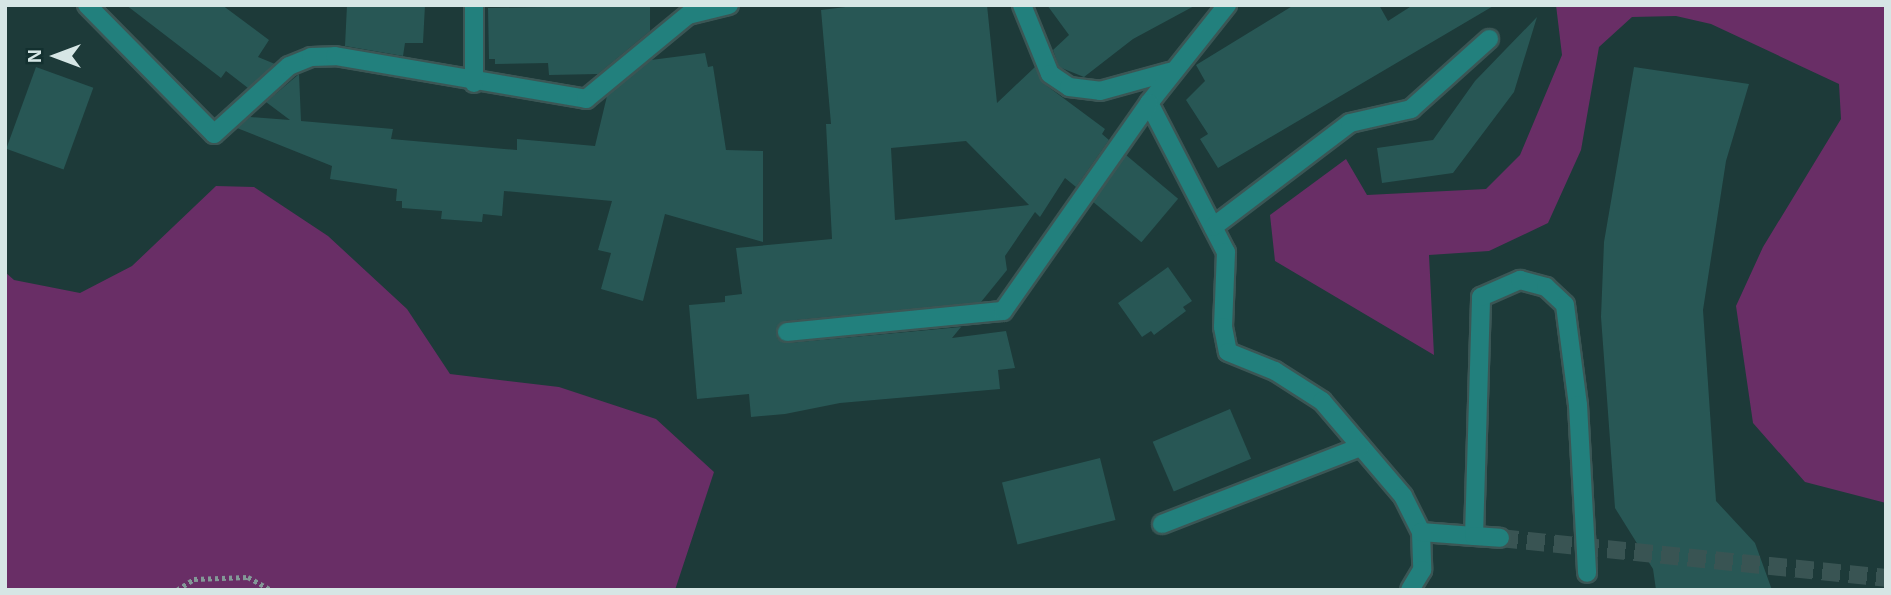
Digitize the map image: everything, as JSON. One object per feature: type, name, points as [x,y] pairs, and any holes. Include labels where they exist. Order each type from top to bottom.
[{"type":"street","points":[[87,5],[214,134],[289,66],[311,57],[335,56],[474,83],[586,99],[688,15],[729,5]]},
{"type":"street","points":[[474,5],[474,83]]},
{"type":"street","points":[[1022,5],[1050,74],[1069,87],[1100,92],[1169,72]]},
{"type":"street","points":[[787,332],[1003,311],[1169,72],[1227,5]]},
{"type":"street","points":[[1213,227],[1350,124],[1410,109],[1489,39]]},
{"type":"street","points":[[1149,103],[1226,252],[1223,327],[1228,352],[1275,371],[1322,401],[1403,496],[1421,532],[1422,570],[1410,590]]},
{"type":"street","points":[[1474,536],[1478,307],[1481,297],[1520,280],[1546,286],[1565,305],[1578,405],[1587,573]]},
{"type":"street","points":[[1163,524],[1361,447]]},
{"type":"street","points":[[1421,532],[1500,538]]},
{"type":"path","points":[[177,590],[194,579],[248,577],[271,590]]},
{"type":"shaded area","points":[[1556,5],[1886,5],[1886,503],[1805,482],[1753,423],[1736,306],[1763,247],[1841,119],[1839,84],[1711,24],[1676,16],[1632,17],[1599,47],[1581,150],[1548,223],[1489,251],[1429,255],[1434,355],[1275,261],[1270,215],[1346,159],[1367,195],[1486,189],[1520,155],[1562,55]]},
{"type":"shaded area","points":[[216,186],[254,187],[328,236],[407,309],[450,374],[559,387],[656,419],[714,472],[675,590],[5,590],[5,272],[14,280],[80,293],[132,266]]},
{"type":"building","points":[[126,5],[222,5],[269,40],[258,57],[275,64],[248,88],[226,71],[221,78]]},
{"type":"building","points":[[347,5],[425,5],[423,43],[405,43],[403,56],[345,46]]},
{"type":"building","points":[[650,5],[650,31],[598,74],[549,75],[548,63],[495,64],[495,59],[489,59],[488,8]]},
{"type":"building","points":[[862,5],[987,5],[997,103],[1035,67],[1043,83],[1105,129],[1102,134],[1109,140],[1076,187],[1065,178],[1040,217],[1035,212],[1005,256],[1007,270],[981,302],[786,321],[777,327],[777,338],[788,343],[961,327],[952,338],[1006,331],[1015,368],[998,370],[1000,389],[840,403],[785,414],[751,417],[749,394],[697,399],[689,305],[725,302],[725,296],[742,294],[736,248],[832,239],[826,124],[831,124],[821,10]],"holes":[[[966,141],[1029,205],[895,220],[891,148]]]},
{"type":"building","points":[[1047,5],[1196,5],[1133,39],[1084,77],[1059,67],[1053,50],[1069,35]]},
{"type":"building","points":[[1294,5],[1379,5],[1388,21],[1413,5],[1495,5],[1218,168],[1200,139],[1208,134],[1186,100],[1205,81],[1196,65]]},
{"type":"building","points":[[1537,17],[1514,92],[1453,173],[1382,183],[1377,148],[1433,140],[1475,81]]},
{"type":"building","points":[[705,53],[708,67],[713,66],[726,150],[763,151],[763,242],[665,214],[643,301],[601,289],[611,253],[598,250],[612,201],[504,191],[502,216],[483,214],[482,222],[441,219],[442,211],[402,208],[402,201],[396,201],[397,189],[330,179],[332,166],[237,128],[250,117],[290,120],[266,102],[299,74],[301,121],[393,129],[391,139],[517,150],[517,139],[595,146],[607,96],[651,60]]},
{"type":"building","points":[[36,67],[93,88],[64,170],[6,149]]},
{"type":"building","points":[[1634,67],[1749,84],[1726,161],[1703,310],[1716,501],[1755,543],[1772,590],[1656,590],[1653,569],[1615,508],[1601,317],[1604,242]]},
{"type":"building","points":[[1126,155],[1178,199],[1141,242],[1089,199]]},
{"type":"building","points":[[1168,267],[1192,301],[1183,307],[1186,311],[1154,335],[1151,331],[1142,337],[1118,303]]},
{"type":"building","points":[[1230,409],[1251,459],[1174,492],[1153,442]]},
{"type":"building","points":[[1100,458],[1115,520],[1017,545],[1002,482]]},
{"type":"tunnel","points":[[1500,538],[1886,578]]}]
